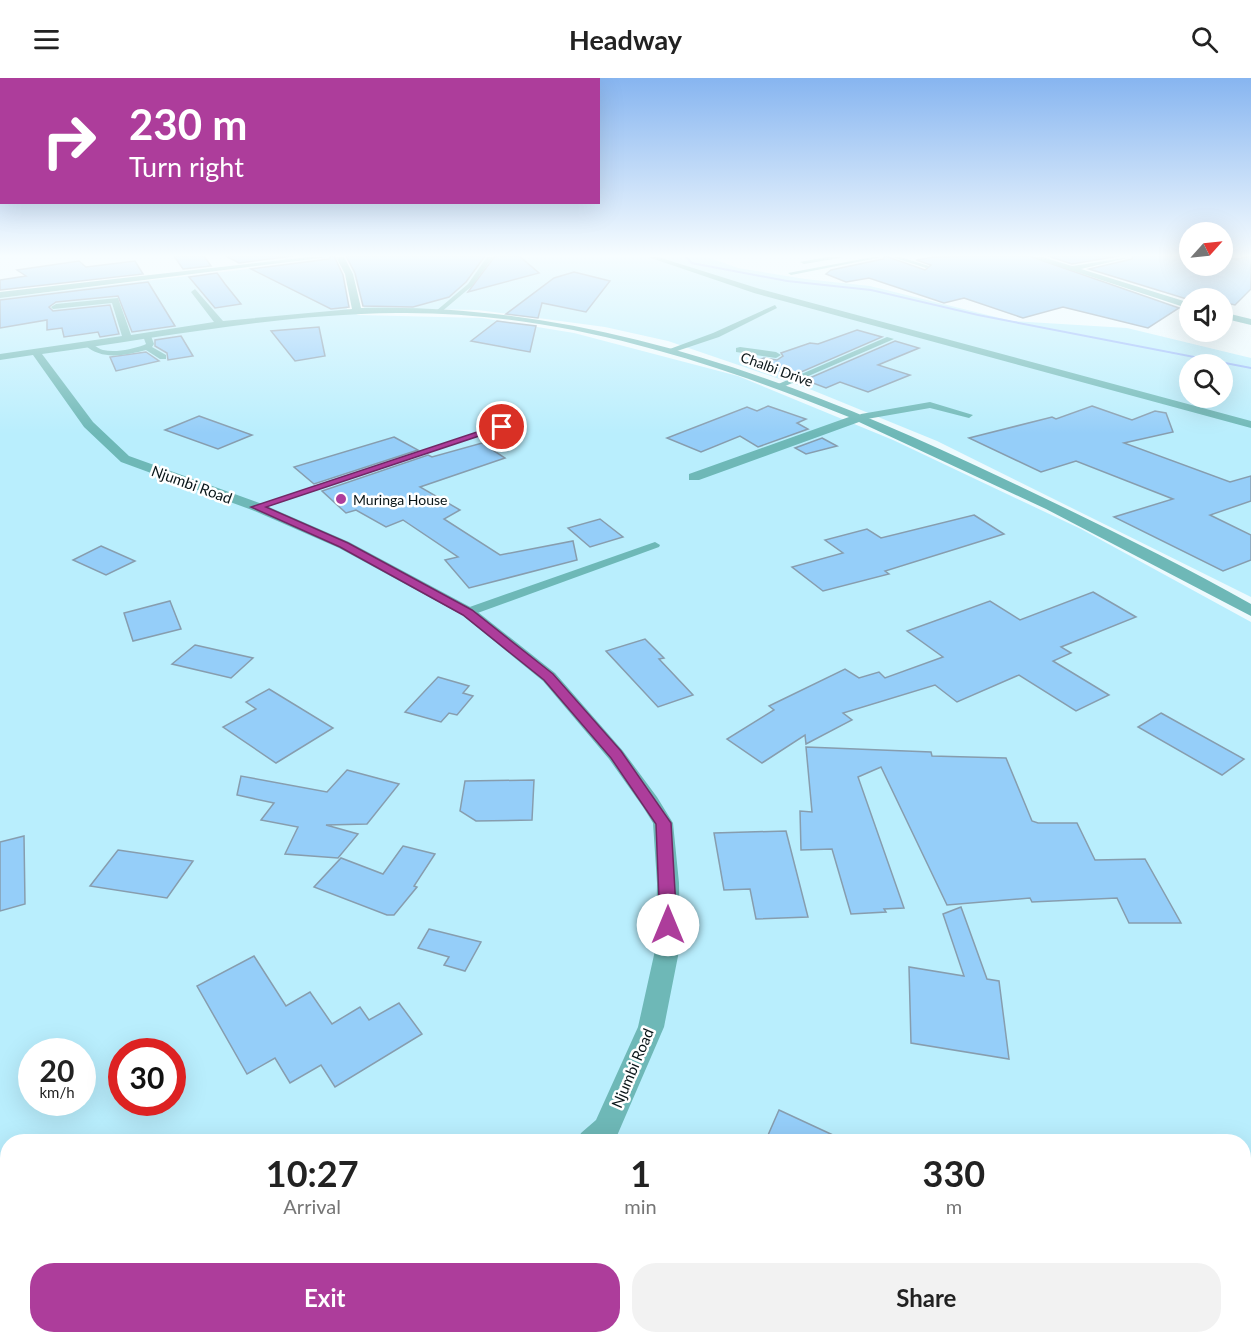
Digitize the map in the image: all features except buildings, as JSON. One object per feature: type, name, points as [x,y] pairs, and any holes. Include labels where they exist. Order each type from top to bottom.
[{"type":"street","points":[[120,316],[128,339]]},
{"type":"street","points":[[213,316],[220,325]]},
{"type":"street","name":"Chalbi Drive","points":[[0,357],[285,316]]},
{"type":"street","name":"Chalbi Drive","points":[[473,316],[568,327],[671,351],[780,385],[861,417],[942,453],[1114,537],[1251,611]]},
{"type":"street","points":[[849,316],[1251,425]]},
{"type":"street","points":[[1233,318],[1251,322]]},
{"type":"street","points":[[740,350],[776,355]]},
{"type":"street","name":"Njumbi Road","points":[[36,352],[57,384],[109,448],[125,459],[146,468],[256,507],[344,545],[468,612],[549,677],[616,755],[663,823],[668,883],[668,946],[651,1027],[606,1129],[600,1134]]},
{"type":"street","points":[[740,371],[759,352]]},
{"type":"street","points":[[694,477],[861,417]]},
{"type":"lane","points":[[671,351],[716,335],[756,316]]},
{"type":"lane","points":[[147,336],[150,344],[147,347]]},
{"type":"lane","points":[[780,385],[890,339]]},
{"type":"lane","points":[[89,345],[107,353],[147,347],[163,357]]},
{"type":"lane","points":[[861,417],[930,405],[969,415]]},
{"type":"lane","points":[[256,507],[502,427]]},
{"type":"lane","points":[[468,612],[655,545]]},
{"type":"shaded area","points":[[0,316],[482,318],[574,333],[738,376],[893,440],[1081,529],[1251,622],[1251,1134],[0,1134]]},
{"type":"shaded area","points":[[523,316],[992,316],[1012,321],[1127,328],[1251,358],[1251,597],[937,441],[812,390],[668,341],[605,327]]},
{"type":"waterway","points":[[984,316],[1251,368]]},
{"type":"place","name":"Muringa House","points":[[341,499]]},
{"type":"route","points":[[502,427],[256,507],[344,545],[468,612],[549,677],[616,755],[663,823],[668,883],[668,925]]}]
